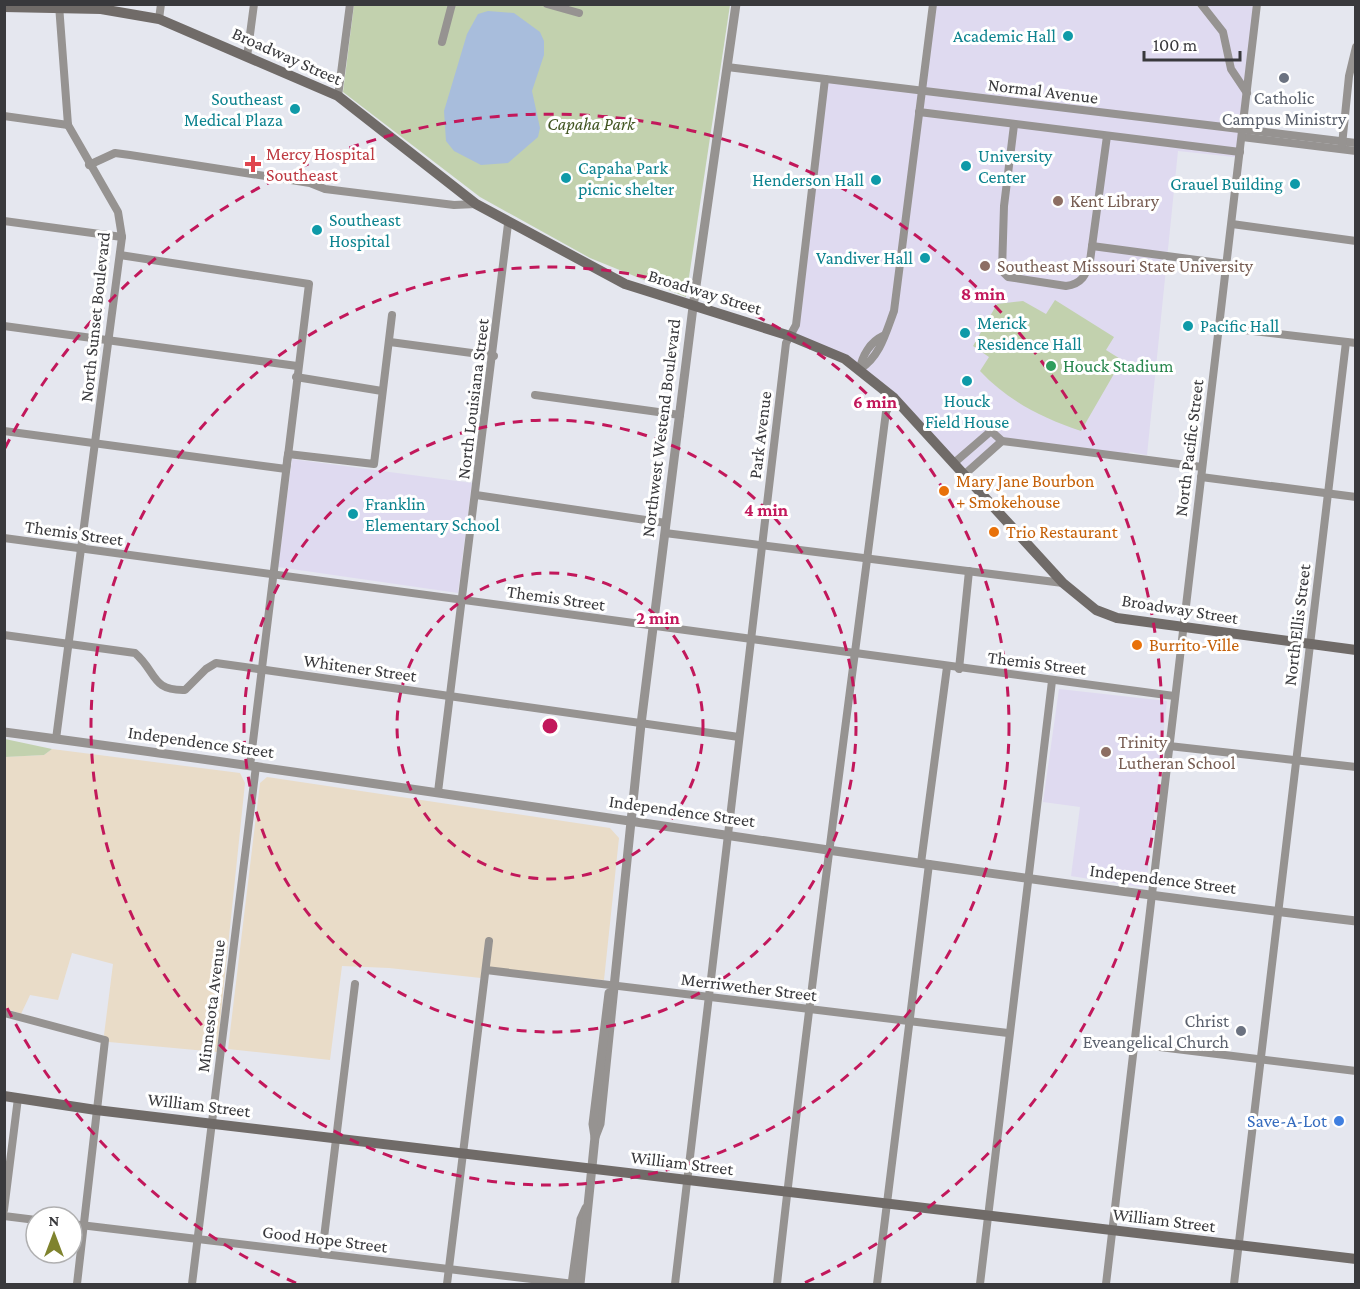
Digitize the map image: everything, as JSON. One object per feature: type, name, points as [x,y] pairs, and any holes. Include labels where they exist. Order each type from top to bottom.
[{"type":"main road","name":"Broadway Street","points":[[4,7],[59,6],[120,10],[159,19],[338,96],[476,204],[508,224],[624,284],[790,336],[830,351],[860,369],[894,398],[1063,583],[1076,596],[1103,612],[1118,618],[1182,628],[1356,650]]},
{"type":"main road","name":"William Street","points":[[4,1096],[212,1124],[1356,1259]]},
{"type":"street","points":[[159,19],[161,4]]},
{"type":"street","points":[[247,57],[254,4]]},
{"type":"street","points":[[338,96],[350,4]]},
{"type":"street","points":[[442,42],[452,4]]},
{"type":"street","points":[[547,4],[579,13]]},
{"type":"street","name":"Northwest Westend Boulevard","points":[[586,1206],[595,1137],[593,1124],[606,1008],[613,985],[641,724],[666,523],[693,307],[736,4]]},
{"type":"street","points":[[860,369],[862,358],[876,340],[883,336],[894,311],[933,4]]},
{"type":"street","points":[[1201,4],[1223,32],[1231,69],[1247,93]]},
{"type":"street","name":"North Pacific Street","points":[[1106,1284],[1135,1044],[1150,894],[1257,4]]},
{"type":"street","name":"North Sunset Boulevard","points":[[56,739],[122,237],[118,212],[68,125],[59,6]]},
{"type":"street","points":[[1342,146],[1349,75],[1356,47]]},
{"type":"street","name":"Normal Avenue","points":[[727,67],[1342,146],[1356,151]]},
{"type":"street","name":"Park Avenue","points":[[675,1284],[726,834],[752,639],[786,343],[796,325],[825,79]]},
{"type":"street","name":"Normal Avenue","points":[[919,112],[1240,152]]},
{"type":"street","points":[[4,116],[68,125]]},
{"type":"street","points":[[1014,125],[1000,262],[1002,271],[1008,277],[1076,285],[1085,276],[1092,246],[1107,136]]},
{"type":"street","name":"Normal Avenue","points":[[1342,146],[1356,144]]},
{"type":"street","points":[[89,165],[115,153],[130,154],[310,183],[325,189],[454,205],[476,204]]},
{"type":"street","points":[[4,221],[122,237]]},
{"type":"street","name":"North Louisiana Street","points":[[438,792],[448,696],[494,356],[508,224]]},
{"type":"street","points":[[1232,224],[1356,241]]},
{"type":"street","points":[[1092,246],[1227,264]]},
{"type":"street","points":[[120,255],[309,284],[285,469]]},
{"type":"street","points":[[285,469],[288,454],[374,464],[393,315]]},
{"type":"street","points":[[4,326],[297,366]]},
{"type":"street","points":[[1219,327],[1356,343]]},
{"type":"street","points":[[390,342],[494,356]]},
{"type":"street","name":"North Ellis Street","points":[[1234,1284],[1276,911],[1346,342]]},
{"type":"street","points":[[296,377],[382,392]]},
{"type":"street","points":[[535,395],[680,415]]},
{"type":"street","points":[[777,1284],[828,850],[886,412],[894,398]]},
{"type":"street","points":[[4,431],[285,469]]},
{"type":"street","points":[[954,464],[991,431],[1002,441],[1202,467]]},
{"type":"street","points":[[965,474],[1002,441]]},
{"type":"street","name":"Minnesota Avenue","points":[[192,1284],[253,766],[261,670],[285,469]]},
{"type":"street","points":[[1201,477],[1356,497]]},
{"type":"street","points":[[476,495],[666,523]]},
{"type":"street","points":[[665,533],[1063,583]]},
{"type":"street","name":"Themis Street","points":[[4,538],[752,639],[854,655],[1174,696]]},
{"type":"street","points":[[959,669],[969,571]]},
{"type":"street","name":"Whitener Street","points":[[4,635],[135,653],[145,662],[159,686],[171,691],[185,690],[206,669],[216,663],[739,737]]},
{"type":"street","points":[[877,1284],[910,1021],[947,667]]},
{"type":"street","points":[[980,1284],[1008,1033],[1052,681]]},
{"type":"street","name":"Independence Street","points":[[4,732],[438,792],[1027,879],[1356,921]]},
{"type":"street","points":[[1169,746],[1356,767]]},
{"type":"street","points":[[447,1284],[489,941]]},
{"type":"street","name":"Merriwether Street","points":[[486,970],[1008,1033]]},
{"type":"street","points":[[322,1254],[338,1139],[355,984]]},
{"type":"street","points":[[4,1013],[105,1040],[84,1216]]},
{"type":"street","points":[[1135,1044],[1356,1071]]},
{"type":"street","points":[[4,1210],[18,1098]]},
{"type":"street","points":[[573,1284],[581,1219],[586,1206]]},
{"type":"street","points":[[580,1284],[588,1218],[586,1206]]},
{"type":"street","points":[[4,1216],[24,1218]]},
{"type":"street","name":"Good Hope Street","points":[[84,1225],[573,1284]]},
{"type":"street","points":[[77,1284],[79,1265]]},
{"type":"shaded area","name":"Southeast Missouri State University","points":[[933,5],[1254,5],[1242,130],[1235,157],[1178,151],[1147,455],[1130,452],[1125,457],[1002,441],[965,474],[860,369],[790,336],[796,324],[825,79],[922,91]]},
{"type":"shaded area","points":[[292,459],[472,483],[458,593],[278,567]]},
{"type":"shaded area","name":"Trinity Lutheran School","points":[[1059,689],[1167,701],[1146,888],[1071,876],[1080,807],[1043,802]]},
{"type":"shaded area","points":[[52,749],[240,773],[245,783],[217,1052],[109,1042],[104,1035],[113,964],[72,953],[58,1000],[30,995],[21,1014],[5,1008],[4,757],[44,755]]},
{"type":"shaded area","points":[[267,777],[610,828],[619,838],[604,980],[482,968],[481,978],[389,968],[342,966],[330,1060],[228,1049],[260,783]]},
{"type":"green space","name":"Capaha Park","points":[[354,5],[730,5],[686,297],[590,258],[480,197],[343,92]]},
{"type":"green space","name":"Houck Stadium","points":[[1055,300],[1114,337],[1106,350],[1122,360],[1081,431],[1039,414],[1002,391],[980,371],[989,357],[973,346],[997,304],[1023,301],[1046,314]]},
{"type":"green space","points":[[5,739],[52,749],[44,755],[5,757]]},
{"type":"water","points":[[488,11],[514,13],[540,32],[544,41],[544,55],[532,91],[540,128],[538,137],[508,163],[481,165],[454,151],[446,141],[444,111],[467,34],[478,14]]},
{"type":"place","name":"Academic Hall","points":[[1068,36]]},
{"type":"place","name":"Catholic Campus Ministry","points":[[1284,78]]},
{"type":"place","name":"Southeast Medical Plaza","points":[[295,109]]},
{"type":"place","name":"Mercy Hospital Southeast","points":[[253,164]]},
{"type":"place","name":"University Center","points":[[966,166]]},
{"type":"place","name":"Capaha Park picnic shelter","points":[[566,178]]},
{"type":"place","name":"Henderson Hall","points":[[876,180]]},
{"type":"place","name":"Grauel Building","points":[[1295,184]]},
{"type":"place","name":"Kent Library","points":[[1058,201]]},
{"type":"place","name":"Southeast Hospital","points":[[317,230]]},
{"type":"place","name":"Vandiver Hall","points":[[925,258]]},
{"type":"place","name":"Southeast Missouri State University","points":[[985,266]]},
{"type":"place","name":"Pacific Hall","points":[[1188,326]]},
{"type":"place","name":"Merick Residence Hall","points":[[965,333]]},
{"type":"place","name":"Houck Stadium","points":[[1051,366]]},
{"type":"place","name":"Houck Field House","points":[[967,381]]},
{"type":"place","name":"Mary Jane Bourbon + Smokehouse","points":[[944,491]]},
{"type":"place","name":"Franklin Elementary School","points":[[353,514]]},
{"type":"place","name":"Trio Restaurant","points":[[994,532]]},
{"type":"place","name":"Burrito-Ville","points":[[1137,645]]},
{"type":"place","name":"Trinity Lutheran School","points":[[1106,752]]},
{"type":"place","name":"Christ Eveangelical Church","points":[[1241,1031]]},
{"type":"place","name":"Save-A-Lot","points":[[1339,1121]]}]
